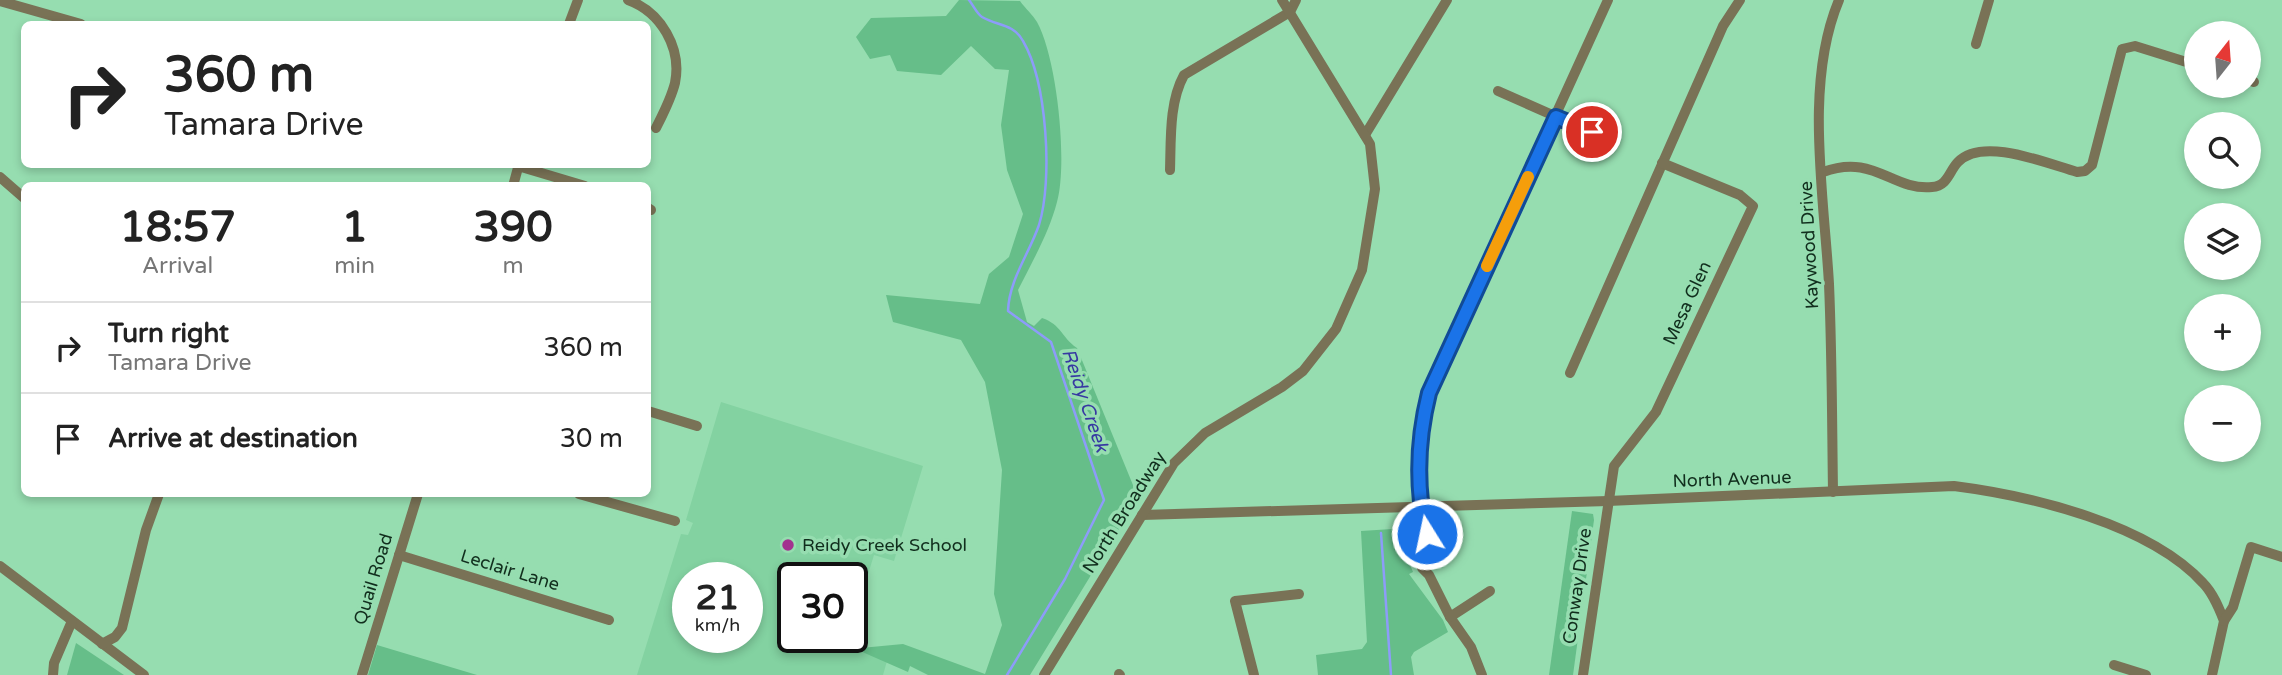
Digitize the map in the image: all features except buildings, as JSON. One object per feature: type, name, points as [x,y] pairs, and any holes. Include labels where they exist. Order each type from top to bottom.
[{"type":"street","points":[[570,21],[578,0]]},
{"type":"street","points":[[628,0],[660,19],[671,44],[676,79],[656,128]]},
{"type":"street","name":"North Broadway","points":[[1044,675],[1174,463],[1189,446],[1303,371],[1336,329],[1362,270],[1371,229],[1375,169],[1365,135],[1282,0]]},
{"type":"street","points":[[1170,170],[1171,132],[1177,92],[1184,75],[1290,12],[1296,0]]},
{"type":"street","points":[[1365,135],[1447,0]]},
{"type":"street","points":[[1482,675],[1471,647],[1450,617],[1429,575],[1432,566],[1424,554],[1411,545],[1421,535],[1427,518],[1421,505],[1420,428],[1429,393],[1608,0]]},
{"type":"street","points":[[1570,373],[1723,26],[1740,0]]},
{"type":"street","name":"Kaywood Drive","points":[[1833,492],[1830,307],[1819,99],[1821,61],[1839,0]]},
{"type":"street","points":[[1976,44],[1989,0]]},
{"type":"street","points":[[0,1],[70,21]]},
{"type":"street","points":[[1823,172],[1842,165],[1866,167],[1910,183],[1932,187],[1945,182],[1958,162],[1987,151],[2009,153],[2077,172],[2085,171],[2092,165],[2122,49],[2135,47],[2184,61]]},
{"type":"street","points":[[1498,91],[1609,140]]},
{"type":"street","name":"Mesa Glen","points":[[1608,501],[1614,466],[1656,412],[1753,206],[1740,195],[1662,163]]},
{"type":"street","points":[[528,168],[572,182]]},
{"type":"street","points":[[0,177],[21,195]]},
{"type":"street","points":[[651,412],[697,426]]},
{"type":"street","name":"North Avenue","points":[[1142,515],[1608,501],[1954,486],[2059,508],[2106,525],[2171,557],[2209,590],[2224,621]]},
{"type":"street","points":[[102,644],[116,637],[122,628],[146,530],[158,497]]},
{"type":"street","name":"Quail Road","points":[[362,675],[417,497]]},
{"type":"street","points":[[590,497],[675,521]]},
{"type":"street","name":"Conway Drive","points":[[1583,675],[1608,501]]},
{"type":"street","points":[[1421,535],[1433,542],[1424,554]]},
{"type":"street","points":[[2212,675],[2224,621],[2233,607],[2251,547],[2282,557]]},
{"type":"street","name":"Leclair Lane","points":[[399,555],[609,620]]},
{"type":"street","points":[[0,566],[144,675]]},
{"type":"street","points":[[1450,617],[1490,591]]},
{"type":"street","points":[[1254,675],[1235,601],[1299,594]]},
{"type":"street","points":[[53,675],[54,663],[72,621]]},
{"type":"street","points":[[2114,665],[2146,675]]},
{"type":"shaded area","points":[[959,0],[1020,1],[1035,19],[1044,38],[1059,111],[1060,185],[1050,225],[1018,290],[1027,322],[1034,326],[1042,318],[1049,321],[1077,348],[1135,490],[1132,498],[1135,503],[1030,675],[928,675],[910,666],[908,672],[865,653],[868,653],[868,647],[903,644],[985,674],[1002,625],[994,594],[1002,470],[985,382],[961,340],[893,322],[886,295],[980,304],[989,274],[1009,257],[1023,214],[1007,170],[1001,125],[1009,70],[995,69],[971,46],[941,75],[897,71],[890,55],[870,59],[856,37],[871,18],[946,16]]},
{"type":"shaded area","name":"Reidy Creek School","points":[[721,402],[923,466],[894,561],[874,555],[868,574],[868,562],[777,562],[777,653],[865,653],[887,661],[883,675],[637,675],[672,563],[672,653],[763,653],[763,562],[672,562],[681,534],[688,535],[693,523],[686,520]]},
{"type":"shaded area","points":[[1572,511],[1593,514],[1594,520],[1573,675],[1549,675]]},
{"type":"shaded area","points":[[1408,528],[1403,547],[1413,572],[1409,574],[1443,620],[1448,632],[1414,652],[1411,657],[1414,675],[1318,675],[1316,655],[1362,649],[1367,642],[1361,531]]},
{"type":"shaded area","points":[[76,643],[124,675],[67,675]]},
{"type":"shaded area","points":[[377,645],[477,675],[368,675]]},
{"type":"waterway","name":"Reidy Creek","points":[[969,0],[982,17],[1010,28],[1019,35],[1038,81],[1045,132],[1046,183],[1039,225],[1012,289],[1008,311],[1051,342],[1104,500],[1065,579],[1007,675]]},
{"type":"waterway","points":[[1381,533],[1391,675]]},
{"type":"slow traffic","points":[[1487,266],[1528,177]]},
{"type":"place","name":"Reidy Creek School","points":[[788,545]]},
{"type":"route","points":[[1427,534],[1427,518],[1421,505],[1420,428],[1429,393],[1556,117],[1592,132]]}]
